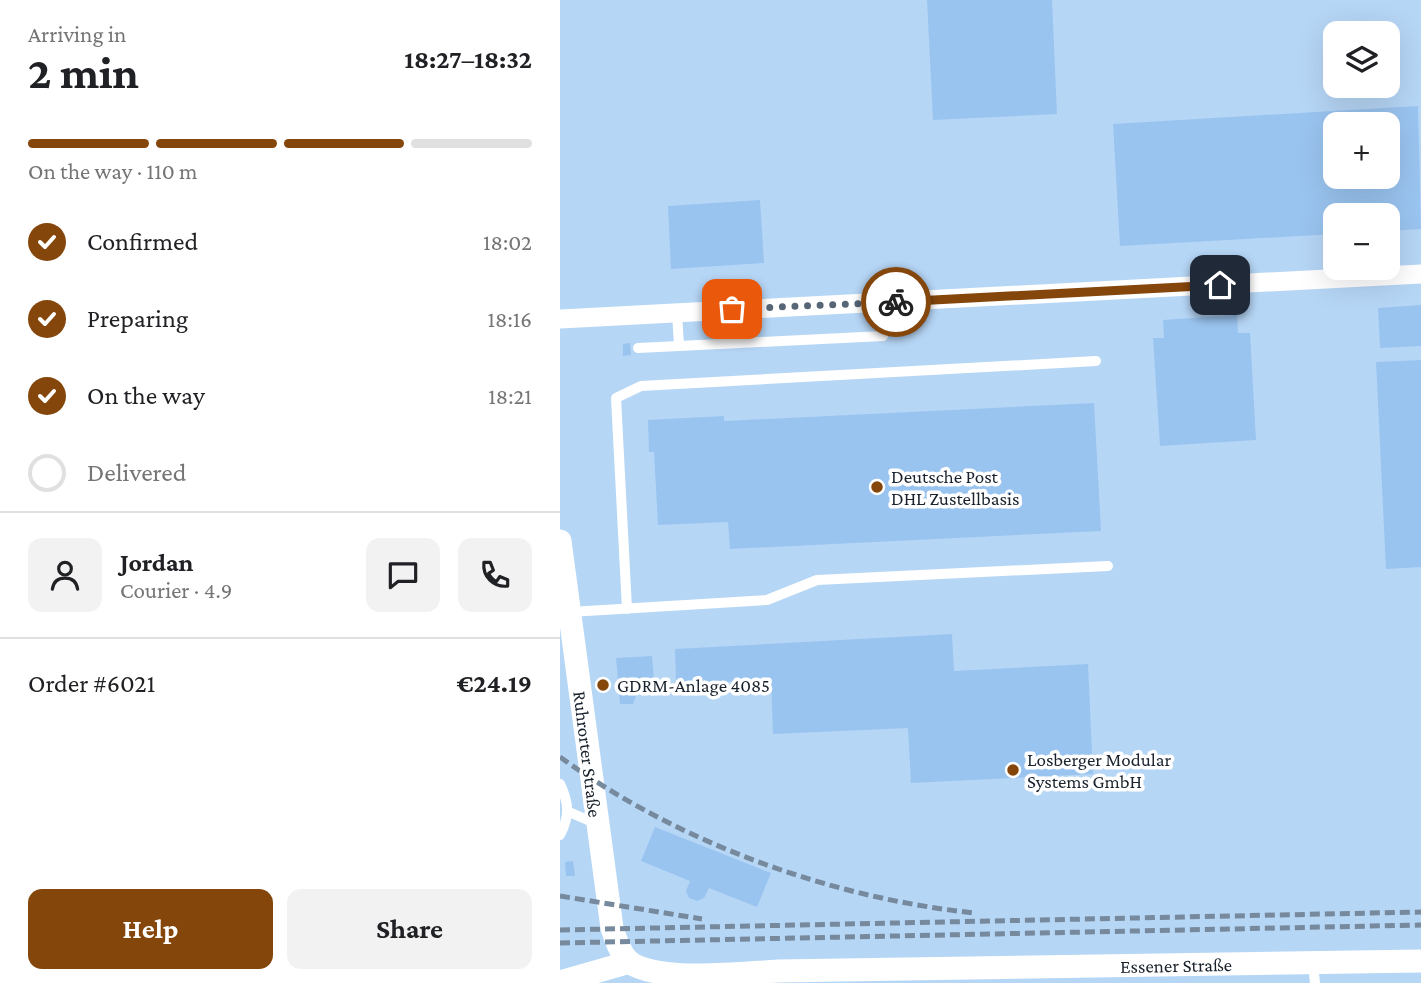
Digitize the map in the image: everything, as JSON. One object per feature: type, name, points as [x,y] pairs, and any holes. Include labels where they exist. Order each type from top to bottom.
[{"type":"street","points":[[560,319],[1421,274]]},
{"type":"street","name":"Ruhrorter Straße","points":[[560,541],[612,928],[616,942],[630,962]]},
{"type":"street","name":"Essener Straße","points":[[630,962],[658,976],[778,971],[1314,973],[1421,961]]},
{"type":"street","points":[[560,982],[630,962]]},
{"type":"lane","points":[[677,312],[679,346]]},
{"type":"lane","points":[[638,348],[883,336]]},
{"type":"lane","points":[[627,609],[616,398],[641,386],[1096,361]]},
{"type":"lane","points":[[570,612],[768,600],[817,580],[1108,566]]},
{"type":"lane","points":[[560,784],[569,812],[560,835]]},
{"type":"lane","points":[[569,812],[597,824]]},
{"type":"shaded area","points":[[560,0],[1421,0],[1421,983],[560,983]]},
{"type":"building","points":[[927,0],[1052,0],[1057,114],[933,120]]},
{"type":"building","points":[[1418,106],[1421,229],[1400,230],[1400,203],[1323,203],[1323,235],[1120,246],[1113,124]]},
{"type":"building","points":[[760,200],[764,263],[671,269],[668,206]]},
{"type":"building","points":[[1421,305],[1421,346],[1380,348],[1378,308]]},
{"type":"building","points":[[1237,315],[1238,333],[1250,333],[1256,440],[1160,446],[1153,338],[1164,338],[1163,320]]},
{"type":"building","points":[[630,343],[631,355],[623,356],[623,344]]},
{"type":"building","points":[[1421,360],[1421,567],[1386,569],[1376,362]]},
{"type":"building","name":"Deutsche Post DHL Zustellbasis","points":[[1094,403],[1101,531],[730,549],[728,522],[658,525],[654,452],[649,452],[648,420],[724,416],[724,421]]},
{"type":"building","points":[[952,634],[954,671],[1088,664],[1093,774],[911,783],[908,728],[773,734],[771,680],[676,684],[675,649]]},
{"type":"building","points":[[652,656],[655,691],[637,693],[633,704],[620,704],[616,658]]},
{"type":"building","points":[[655,827],[771,873],[757,907],[709,888],[704,898],[697,901],[689,898],[686,891],[690,881],[641,861]]},
{"type":"building","points":[[573,861],[575,876],[566,876],[565,862]]},
{"type":"railway","points":[[560,757],[655,816],[758,862],[811,880],[866,894],[920,906],[975,913]]},
{"type":"railway","points":[[560,896],[702,919]]},
{"type":"railway","points":[[560,930],[1421,912]]},
{"type":"railway","points":[[560,943],[1421,925]]},
{"type":"way so far","points":[[732,309],[896,302]]},
{"type":"place","name":"Deutsche Post DHL Zustellbasis","points":[[877,487]]},
{"type":"place","name":"GDRM-Anlage 4085","points":[[603,685]]},
{"type":"place","name":"Losberger Modular Systems GmbH","points":[[1013,770]]},
{"type":"route","points":[[896,302],[1220,285]]}]
